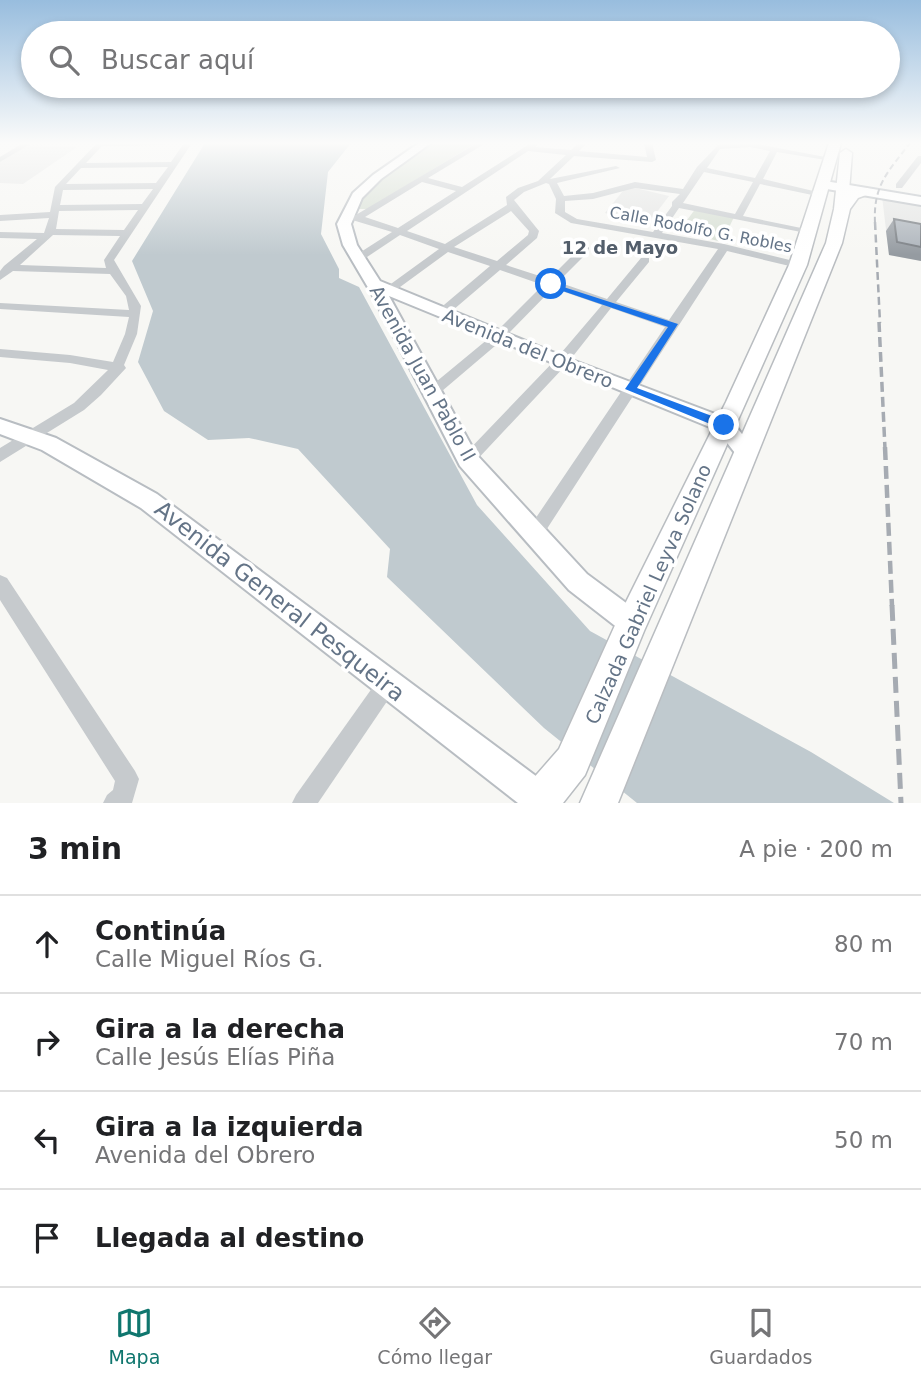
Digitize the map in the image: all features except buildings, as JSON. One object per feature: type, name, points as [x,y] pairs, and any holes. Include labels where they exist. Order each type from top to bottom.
[{"type":"main road","points":[[351,221],[352,206],[365,186],[373,180]]},
{"type":"main road","name":"Calzada Gabriel Leyva Solano","points":[[541,802],[572,762],[626,637],[798,265],[808,232],[832,180]]},
{"type":"main road","name":"Calzada Gabriel Leyva Solano","points":[[603,794],[834,243],[833,180]]},
{"type":"main road","points":[[835,180],[853,194],[867,192],[921,201]]},
{"type":"main road","points":[[847,180],[921,191]]},
{"type":"main road","name":"Avenida Juan Pablo II","points":[[351,221],[346,236],[357,259],[381,290],[430,394],[468,460],[626,637]]},
{"type":"main road","name":"Avenida del Obrero","points":[[381,290],[724,425]]},
{"type":"main road","name":"Avenida General Pesqueira","points":[[0,425],[30,436],[97,469],[149,500],[541,802]]},
{"type":"main road","points":[[724,425],[746,452]]},
{"type":"street","points":[[0,277],[6,268],[49,234],[59,187],[65,180]]},
{"type":"street","points":[[0,456],[96,394],[119,368],[127,352],[134,302],[112,271],[109,260],[161,180]]},
{"type":"street","points":[[351,221],[420,180]]},
{"type":"street","points":[[423,180],[465,191]]},
{"type":"street","points":[[357,259],[481,180]]},
{"type":"street","points":[[656,234],[692,180]]},
{"type":"street","points":[[738,217],[758,181],[778,180]]},
{"type":"street","points":[[899,186],[903,180]]},
{"type":"street","points":[[381,290],[510,203],[520,190],[548,181]]},
{"type":"street","name":"Calle Rodolfo G. Robles","points":[[548,181],[561,199],[558,207],[566,218],[724,247],[798,265]]},
{"type":"street","points":[[561,199],[647,184],[683,192]]},
{"type":"street","points":[[59,187],[157,186]]},
{"type":"street","points":[[442,313],[534,233],[510,203]]},
{"type":"street","points":[[675,204],[808,232]]},
{"type":"street","points":[[0,218],[55,211],[144,207]]},
{"type":"street","points":[[351,221],[401,232],[674,326]]},
{"type":"street","points":[[0,235],[125,233]]},
{"type":"street","points":[[535,533],[724,247]]},
{"type":"street","points":[[430,394],[498,337],[585,249]]},
{"type":"street","points":[[468,460],[561,362],[645,260]]},
{"type":"street","points":[[6,268],[112,271]]},
{"type":"street","points":[[0,306],[134,314]]},
{"type":"street","points":[[0,354],[70,359],[119,368]]},
{"type":"street","points":[[0,584],[127,779],[122,797],[115,803]]},
{"type":"street","points":[[304,803],[387,684]]},
{"type":"shaded area","points":[[0,180],[28,180],[23,184],[0,183]]},
{"type":"shaded area","points":[[182,180],[327,180],[321,234],[339,269],[339,278],[359,287],[477,505],[590,631],[811,752],[894,803],[637,803],[544,728],[387,577],[390,549],[298,449],[249,438],[208,440],[164,411],[138,362],[153,311],[132,261]]},
{"type":"shaded area","points":[[378,180],[415,180],[368,209],[356,209]]},
{"type":"shaded area","points":[[627,186],[669,196],[647,225],[605,213]]},
{"type":"shaded area","points":[[882,196],[921,203],[921,261],[889,255]]},
{"type":"shaded area","points":[[696,208],[734,217],[722,242],[679,231]]},
{"type":"railway","points":[[875,222],[879,189],[884,180]]},
{"type":"railway","points":[[875,222],[880,323]]},
{"type":"railway","points":[[879,322],[885,449]]},
{"type":"railway","points":[[885,447],[892,606]]},
{"type":"railway","points":[[892,605],[901,803]]},
{"type":"district","name":"12 de Mayo","points":[[620,248]]},
{"type":"route","points":[[551,284],[674,326],[630,389],[724,425]]}]
